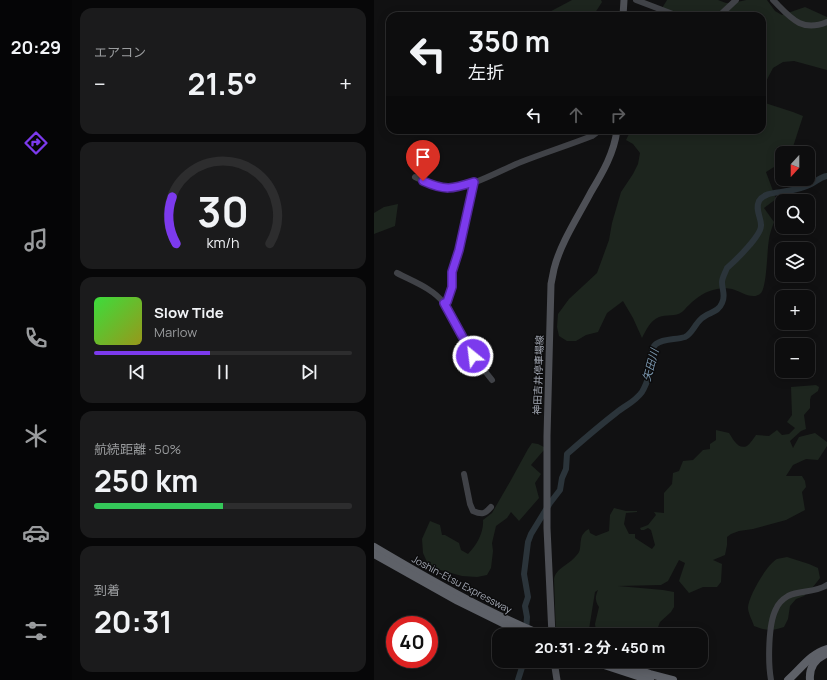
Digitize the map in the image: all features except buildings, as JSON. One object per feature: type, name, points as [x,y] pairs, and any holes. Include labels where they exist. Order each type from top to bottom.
[{"type":"highway","name":"Joshin-Etsu Expressway","points":[[374,547],[515,628]]},
{"type":"highway","name":"Joshin-Etsu Expressway","points":[[374,554],[438,590],[498,618],[524,628]]},
{"type":"highway","points":[[788,680],[816,654],[827,649]]},
{"type":"highway","points":[[810,680],[810,673],[814,662],[818,658],[827,654]]},
{"type":"highway","points":[[617,668],[650,677],[673,680]]},
{"type":"highway","points":[[628,668],[650,677],[679,680]]},
{"type":"main road","points":[[623,12],[624,0]]},
{"type":"main road","name":"神田吉井停車場線","points":[[552,628],[547,528],[547,436],[550,362],[550,301],[554,270],[558,255],[609,159],[616,134]]},
{"type":"main road","points":[[555,668],[557,680]]},
{"type":"street","points":[[636,0],[668,12]]},
{"type":"street","points":[[724,12],[736,0]]},
{"type":"street","points":[[773,0],[793,20],[800,24],[812,26],[827,22]]},
{"type":"street","points":[[415,177],[431,185],[443,188],[456,188],[595,134]]},
{"type":"street","points":[[444,303],[447,302],[452,287],[452,272],[459,250],[474,182]]},
{"type":"street","points":[[397,273],[431,290],[444,303],[472,355],[492,380]]},
{"type":"street","points":[[464,474],[470,504],[473,511],[479,514],[484,513],[491,507]]},
{"type":"street","points":[[771,680],[771,630],[776,608],[788,596],[827,586]]},
{"type":"shaded area","points":[[572,0],[601,0],[602,2],[596,12],[550,12]]},
{"type":"shaded area","points":[[667,0],[718,0],[726,3],[733,3],[746,0],[767,0],[775,11],[782,15],[805,7],[827,17],[827,70],[794,61],[783,62],[773,68],[766,81],[766,12],[660,12]]},
{"type":"shaded area","points":[[766,103],[803,116],[793,146],[775,146],[775,166],[766,172],[775,200],[764,208],[774,222],[769,239],[766,276],[761,293],[750,296],[727,288],[709,291],[695,299],[680,314],[662,316],[653,321],[642,338],[623,301],[607,313],[598,332],[586,335],[576,341],[567,341],[559,336],[557,327],[558,314],[569,299],[597,273],[609,240],[612,223],[621,192],[638,164],[640,153],[633,144],[626,140],[629,134],[766,134]]},
{"type":"shaded area","points":[[398,204],[395,226],[374,234],[374,213],[384,207]]},
{"type":"shaded area","points":[[816,385],[819,387],[818,391],[811,396],[810,408],[804,415],[806,429],[801,431],[790,441],[793,448],[799,437],[815,433],[827,442],[827,446],[818,460],[806,459],[793,465],[786,476],[802,476],[805,481],[806,487],[802,492],[805,510],[786,520],[753,529],[739,531],[727,537],[725,555],[713,560],[722,564],[721,582],[717,587],[703,587],[689,593],[679,581],[685,563],[679,560],[668,581],[661,585],[618,586],[674,592],[674,607],[671,612],[660,622],[658,628],[596,628],[595,624],[599,607],[596,601],[598,590],[595,592],[589,628],[556,628],[555,575],[578,553],[581,538],[585,532],[589,529],[590,533],[596,536],[609,531],[610,515],[614,508],[626,511],[637,511],[626,513],[624,524],[629,534],[635,534],[635,538],[652,549],[655,545],[651,530],[648,528],[641,530],[640,528],[648,525],[656,515],[654,512],[664,513],[664,493],[672,484],[673,473],[679,471],[683,461],[693,460],[703,450],[710,449],[710,444],[716,440],[716,430],[729,433],[738,445],[744,447],[748,445],[756,435],[769,436],[777,430],[782,435],[789,434],[795,428],[787,422],[792,415],[791,387]]},
{"type":"shaded area","points":[[532,443],[544,447],[544,450],[531,465],[541,474],[535,483],[539,498],[519,521],[511,512],[507,518],[496,526],[492,543],[493,551],[491,568],[487,575],[477,577],[462,576],[433,568],[427,562],[423,553],[422,539],[430,521],[440,525],[442,535],[445,535],[459,543],[461,550],[468,554],[479,538],[483,520],[492,513]]},
{"type":"shaded area","points":[[787,557],[818,568],[820,578],[804,596],[796,599],[790,606],[788,619],[784,627],[769,630],[754,626],[748,608],[751,596],[768,567],[777,559]]},
{"type":"waterway","name":"矢田川","points":[[526,628],[527,617],[525,606],[528,597],[524,574],[528,542],[531,534],[550,503],[560,490],[562,478],[566,469],[567,454],[619,410],[636,399],[642,392],[650,373],[651,353],[656,344],[687,336],[701,319],[718,309],[724,298],[722,280],[727,268],[753,241],[760,229],[761,222],[758,213],[758,204],[761,198],[772,193],[790,191],[803,187],[827,176]]},
{"type":"waterway","name":"矢田川","points":[[518,680],[522,668]]},
{"type":"route","points":[[423,181],[443,188],[456,188],[474,182],[459,250],[452,272],[452,287],[447,302],[444,303],[473,356]]}]
